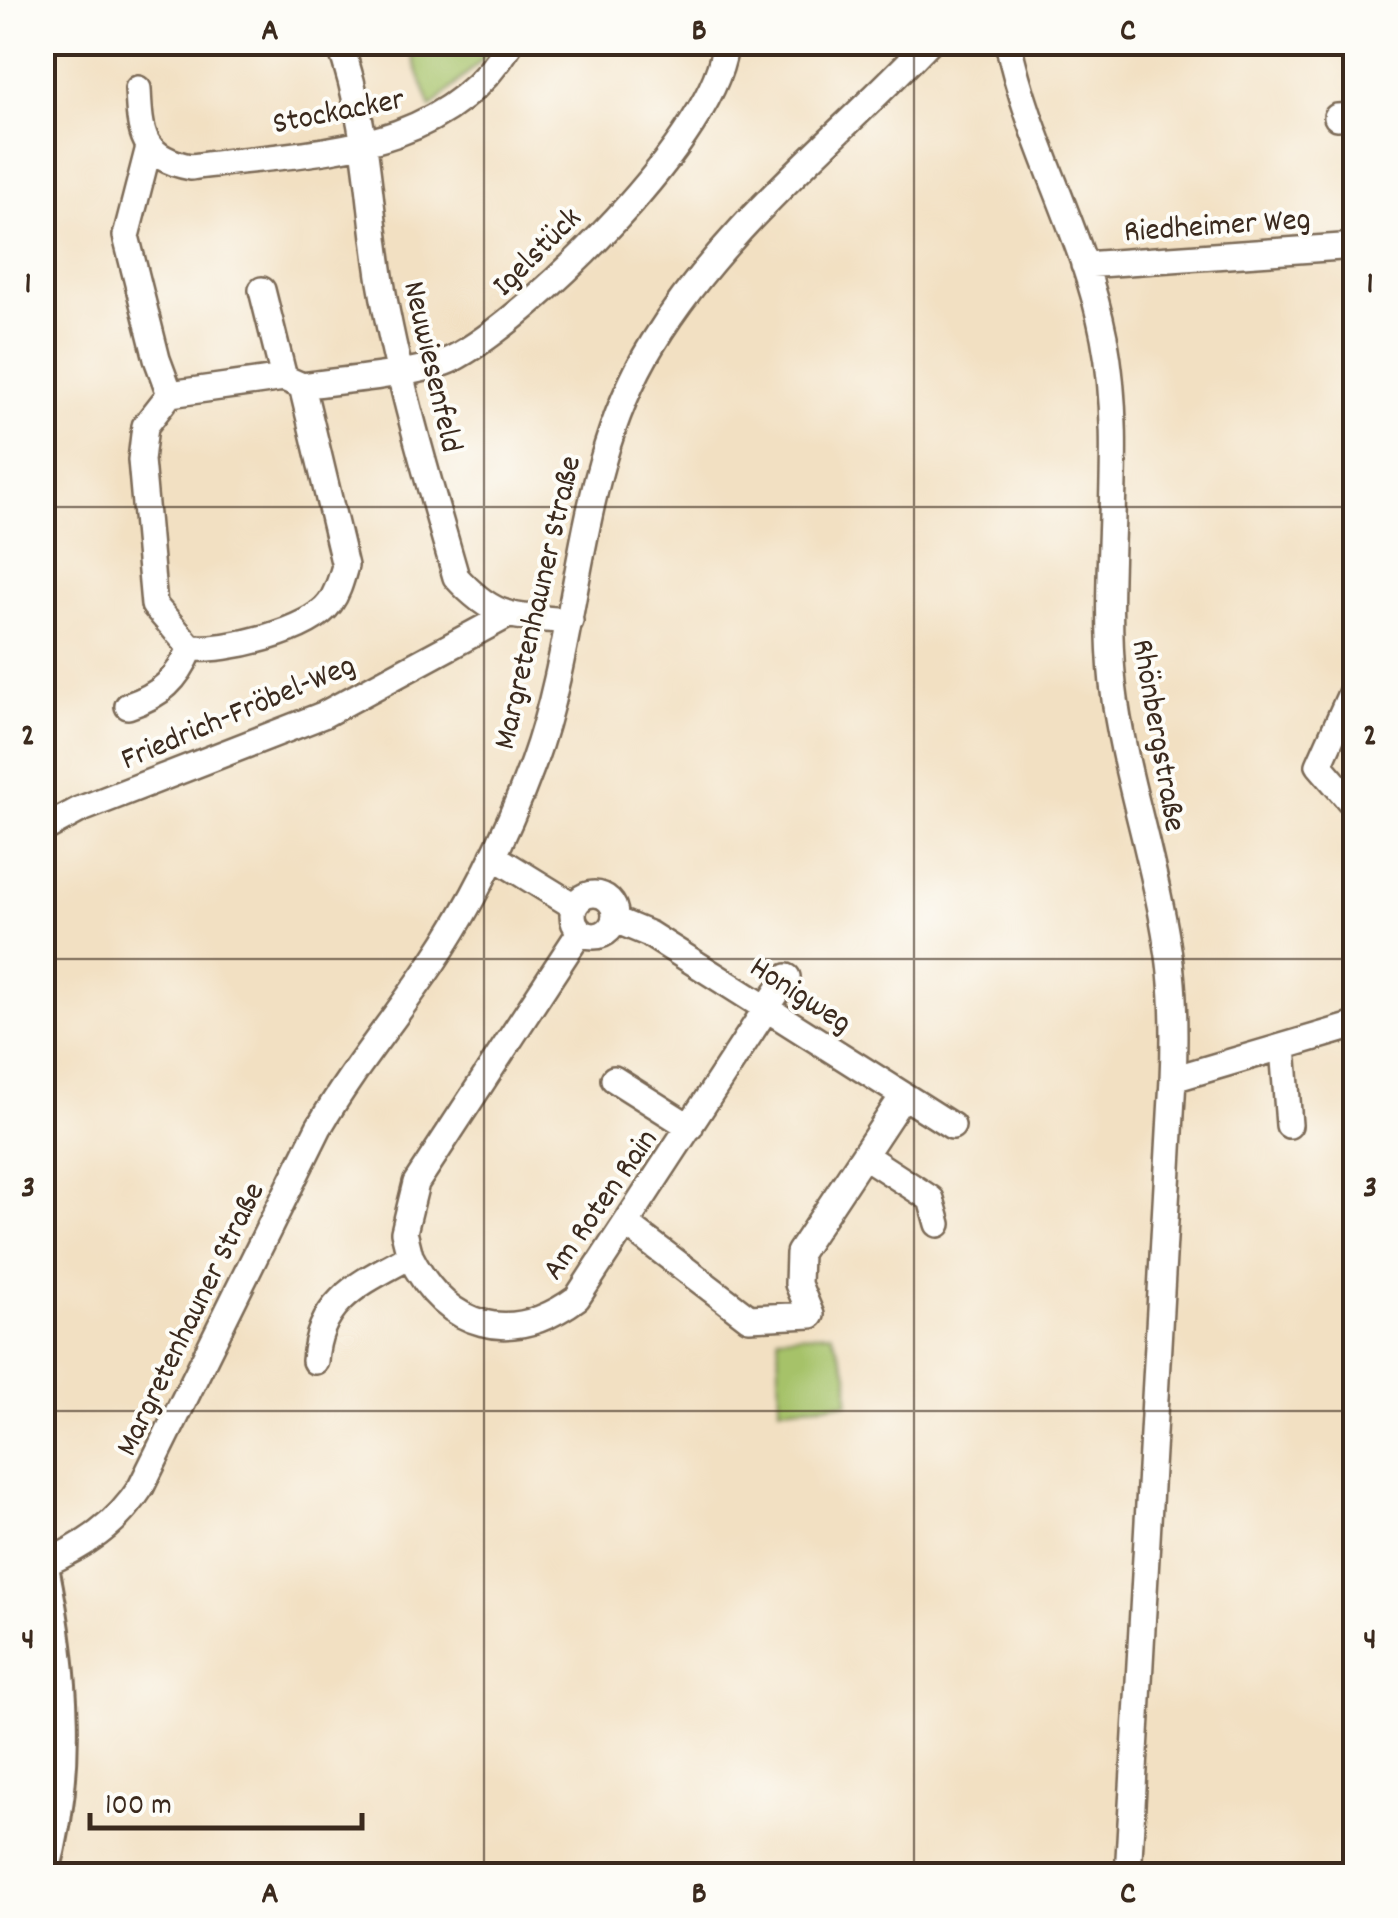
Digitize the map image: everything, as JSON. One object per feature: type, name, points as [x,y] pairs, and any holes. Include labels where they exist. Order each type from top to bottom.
[{"type":"main road","points":[[42,1566],[57,1643],[64,1735],[42,1875]]},
{"type":"street","name":"Neuwiesenfeld","points":[[339,42],[366,142],[381,280],[400,370],[456,577],[474,596],[506,616]]},
{"type":"street","name":"Stockacker","points":[[149,147],[163,159],[191,167],[404,134],[445,115],[492,74],[511,42]]},
{"type":"street","name":"Igelstück","points":[[170,394],[448,362],[504,326],[562,273],[654,175],[697,118],[713,88],[725,42]]},
{"type":"street","name":"Margretenhauner Straße","points":[[42,1566],[95,1538],[124,1512],[141,1488],[318,1127],[349,1075],[430,967],[493,856],[533,761],[570,621],[600,462],[620,405],[654,342],[737,234],[930,42]]},
{"type":"street","name":"Rhönbergstraße","points":[[1008,42],[1029,122],[1084,265],[1104,337],[1113,480],[1107,555],[1113,682],[1168,944],[1173,995],[1173,1079],[1128,1876]]},
{"type":"street","points":[[138,90],[140,132],[149,147],[126,236],[156,359],[170,394],[145,426],[141,460],[154,605],[191,648]]},
{"type":"street","name":"Riedheimer Weg","points":[[1084,265],[1356,246]]},
{"type":"street","points":[[191,648],[276,634],[314,618],[338,590],[346,566],[262,290]]},
{"type":"street","points":[[506,616],[570,621]]},
{"type":"street","name":"Friedrich-Fröbel-Weg","points":[[42,830],[79,810],[324,716],[506,616]]},
{"type":"street","points":[[128,706],[152,698],[170,684],[191,648]]},
{"type":"street","points":[[1356,682],[1319,765],[1356,808]]},
{"type":"street","points":[[493,856],[574,906]]},
{"type":"street","points":[[596,893],[612,902],[615,920],[604,933],[580,932],[572,920],[574,906],[587,894],[596,893]]},
{"type":"street","name":"Honigweg","points":[[615,920],[648,934],[952,1126]]},
{"type":"street","points":[[315,1361],[316,1333],[336,1304],[410,1256],[404,1232],[416,1183],[580,932]]},
{"type":"street","name":"Am Roten Rain","points":[[410,1256],[424,1284],[442,1304],[476,1322],[532,1324],[550,1318],[577,1298],[786,977]]},
{"type":"street","points":[[1173,1079],[1356,1025]]},
{"type":"street","points":[[1283,1046],[1288,1125]]},
{"type":"street","name":"Am Roten Rain","points":[[614,1079],[690,1127]]},
{"type":"street","points":[[626,1224],[749,1318],[811,1316],[798,1284],[799,1253],[902,1096]]},
{"type":"street","points":[[865,1156],[931,1199],[938,1224]]},
{"type":"green space","points":[[407,43],[476,43],[489,53],[431,108]]},
{"type":"green space","points":[[831,1333],[848,1374],[848,1403],[780,1408],[778,1336]]}]
